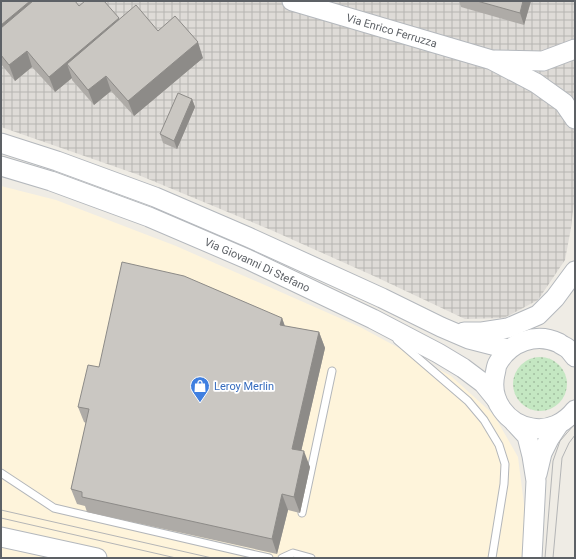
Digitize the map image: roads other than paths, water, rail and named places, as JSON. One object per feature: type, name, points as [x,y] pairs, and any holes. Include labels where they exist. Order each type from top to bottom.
[{"type":"street","name":"Via Enrico Ferruzza","points":[[292,1],[492,60],[536,83],[564,103],[575,119]]},
{"type":"street","name":"Via Enrico Ferruzza","points":[[492,60],[543,61],[575,49]]},
{"type":"street","name":"Via Giovanni Di Stefano","points":[[1,143],[57,161],[155,197],[248,237],[469,339],[516,345],[538,338],[553,340],[566,347],[575,357]]},
{"type":"street","name":"Via Giovanni Di Stefano","points":[[1,166],[51,181],[149,217],[247,259],[373,319],[438,353],[463,368],[482,383],[496,399],[503,412],[527,436],[536,481]]},
{"type":"street","points":[[452,332],[482,332],[508,328],[538,315],[555,298],[575,272]]},
{"type":"street","points":[[496,399],[493,381],[498,364],[516,345],[545,323],[573,280],[575,272]]},
{"type":"street","points":[[514,422],[525,427],[536,429],[548,428],[560,424],[570,417],[575,410]]},
{"type":"street","points":[[532,558],[536,481],[542,453],[549,439],[560,424]]},
{"type":"street","points":[[1,537],[97,558]]},
{"type":"lane","points":[[373,319],[468,401],[484,420],[499,446],[505,464],[504,484],[492,558]]},
{"type":"lane","points":[[302,513],[332,371]]},
{"type":"lane","points":[[1,473],[54,508],[269,558]]},
{"type":"lane","points":[[282,558],[293,554],[311,558]]},
{"type":"tram line","points":[[545,558],[553,461],[560,441],[575,424]]},
{"type":"tram line","points":[[553,558],[562,458],[569,443],[575,435]]},
{"type":"tram line","points":[[1,510],[212,558]]},
{"type":"tram line","points":[[1,518],[176,558]]},
{"type":"place","name":"Leroy Merlin","points":[[200,403]]}]
